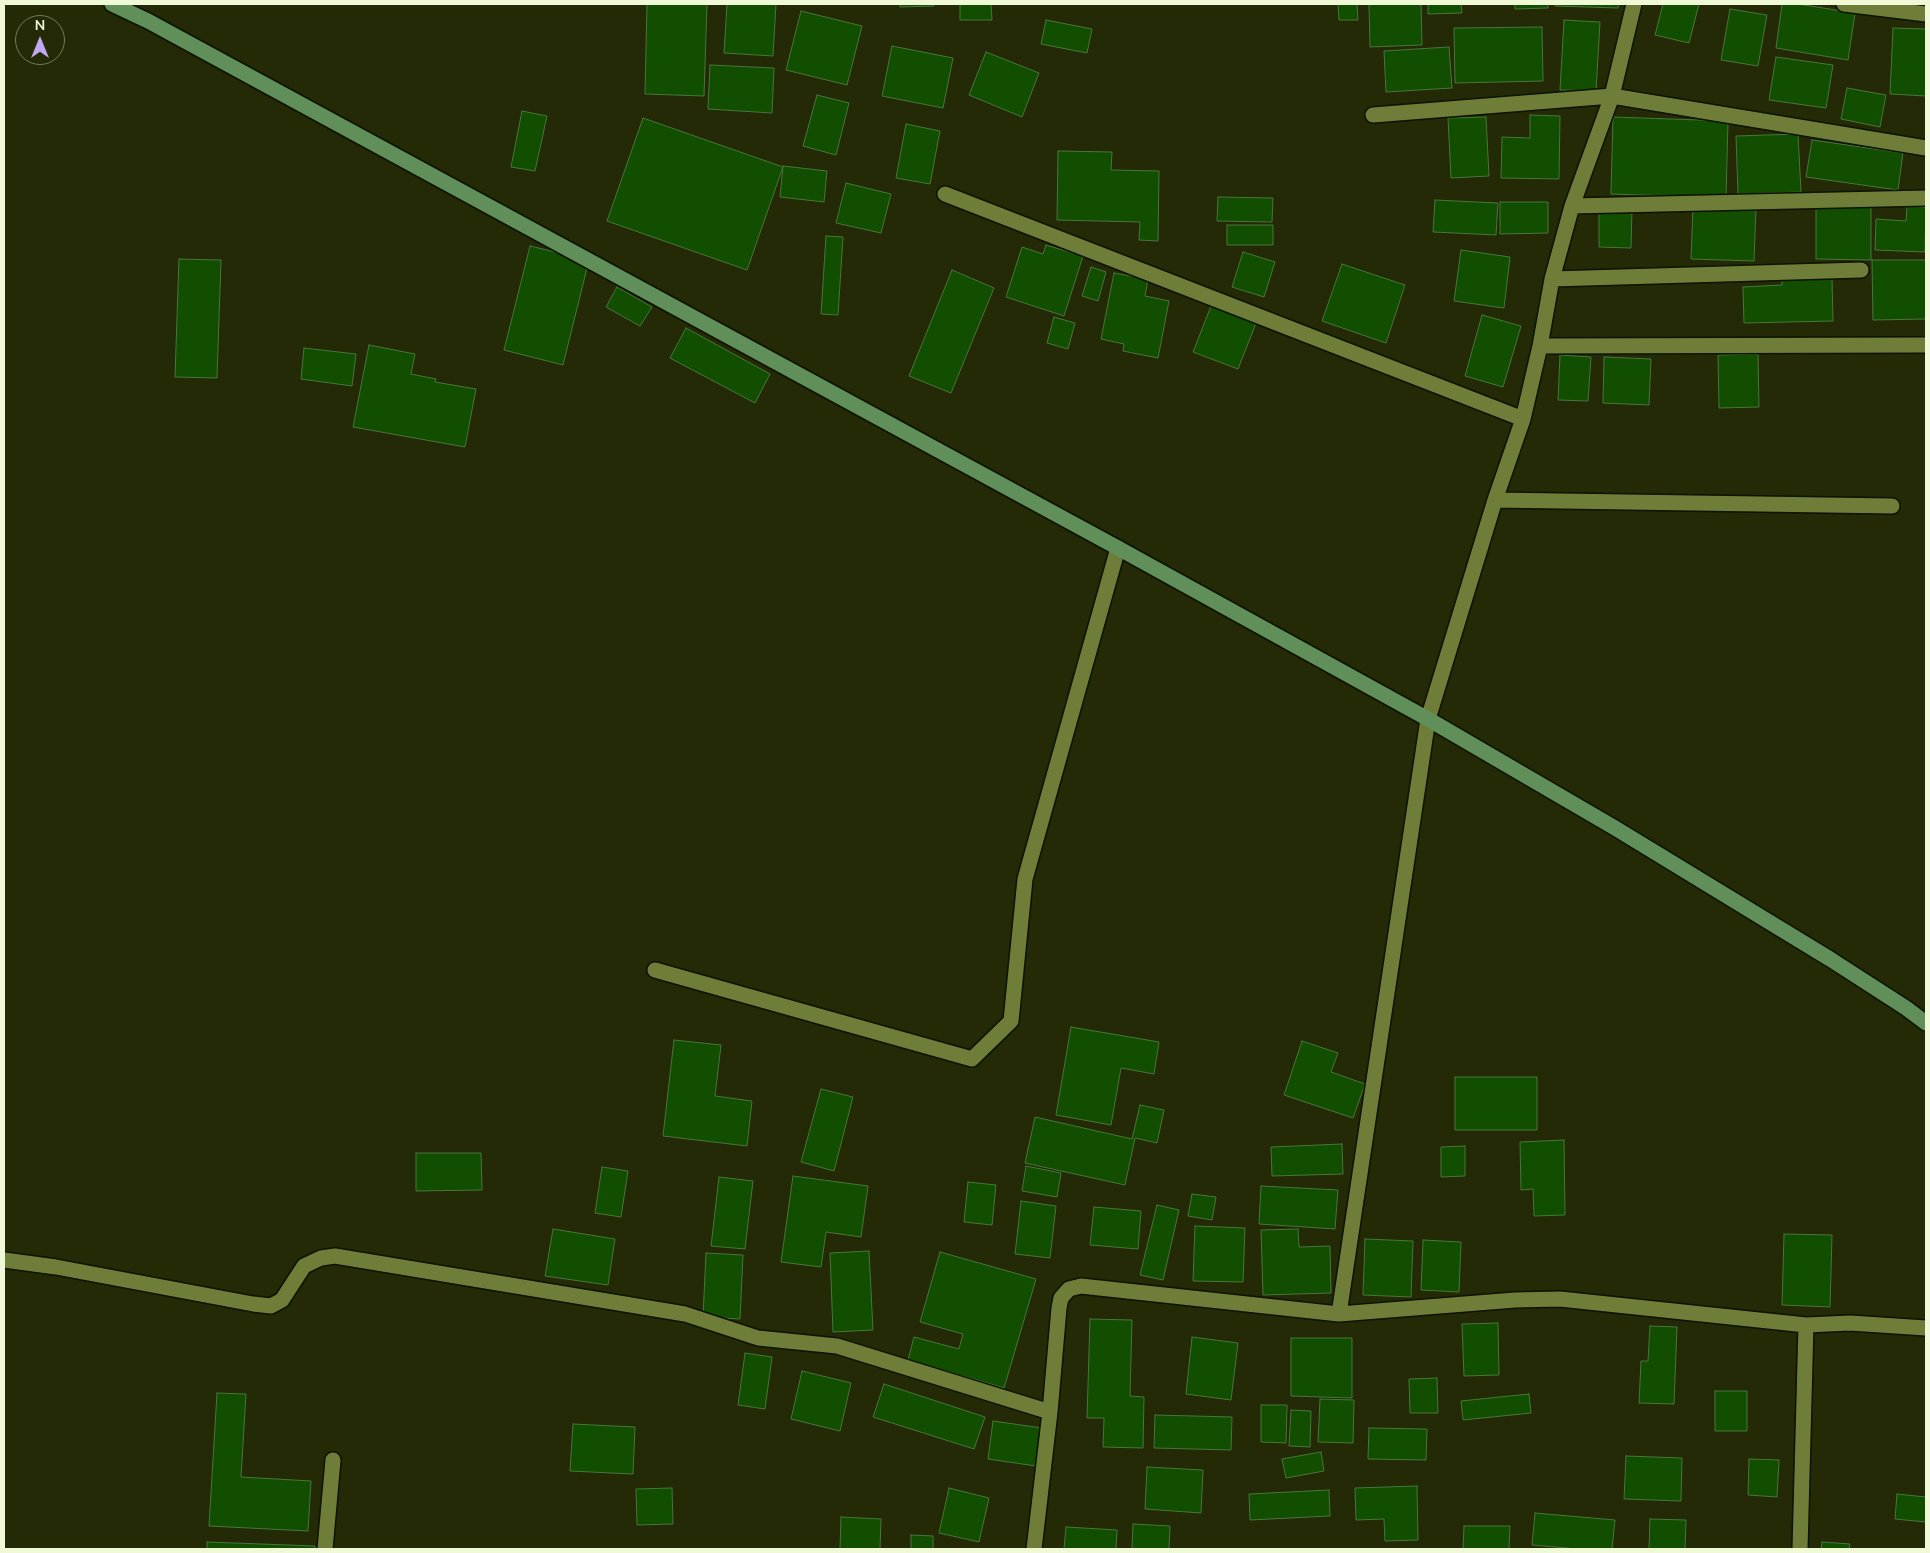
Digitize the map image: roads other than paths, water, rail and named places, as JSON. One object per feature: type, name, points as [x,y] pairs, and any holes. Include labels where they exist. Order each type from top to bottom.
[{"type":"street","points":[[112,4],[148,21],[1118,548],[1428,719],[1615,828],[1830,959],[1926,1023]]},
{"type":"street","points":[[1339,1314],[1428,719],[1495,500],[1523,418],[1540,346],[1552,279],[1572,206],[1612,96],[1634,4]]},
{"type":"street","points":[[1844,4],[1926,14]]},
{"type":"street","points":[[1373,115],[1612,96],[1926,148]]},
{"type":"street","points":[[945,194],[1523,418]]},
{"type":"street","points":[[1572,206],[1926,198]]},
{"type":"street","points":[[1552,279],[1861,270]]},
{"type":"street","points":[[1540,346],[1926,345]]},
{"type":"street","points":[[1495,500],[1892,506]]},
{"type":"street","points":[[655,970],[972,1059],[1011,1021],[1025,879],[1118,548]]},
{"type":"street","points":[[4,1260],[56,1267],[271,1306],[282,1300],[304,1266],[321,1258],[335,1256],[685,1314],[758,1338],[837,1346],[1050,1412]]},
{"type":"street","points":[[1034,1549],[1050,1412],[1059,1308],[1061,1298],[1069,1288],[1081,1286],[1339,1314],[1515,1300],[1560,1299],[1806,1325],[1850,1323],[1926,1328]]},
{"type":"street","points":[[1800,1549],[1806,1325]]},
{"type":"street","points":[[325,1549],[333,1460]]}]
